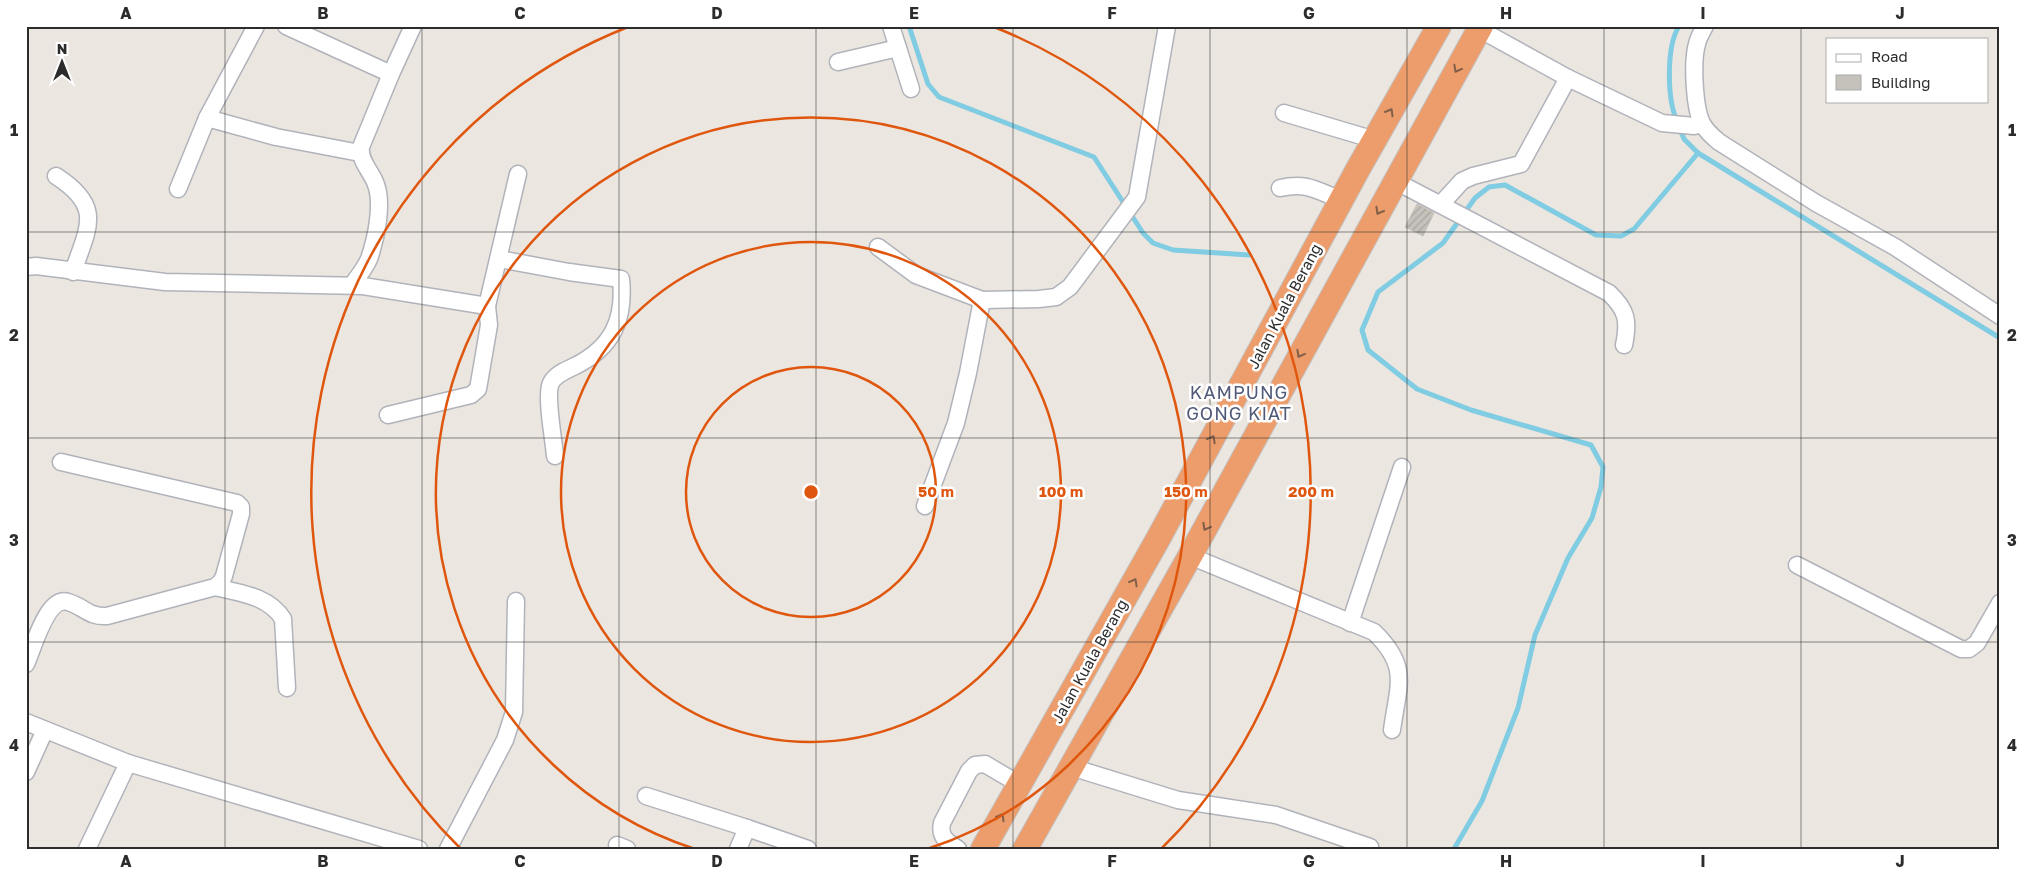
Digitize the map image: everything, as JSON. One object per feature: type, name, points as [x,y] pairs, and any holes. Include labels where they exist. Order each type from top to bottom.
[{"type":"highway","name":"Jalan Kuala Berang","points":[[983,849],[1158,539],[1341,200],[1439,26]]},
{"type":"highway","points":[[1025,849],[1190,556],[1480,28]]},
{"type":"highway","points":[[1022,780],[1051,760],[1071,767]]},
{"type":"street","points":[[178,188],[207,118],[256,26]]},
{"type":"street","points":[[286,26],[391,74]]},
{"type":"street","points":[[352,286],[368,260],[377,229],[379,201],[376,184],[360,153],[391,74],[413,26]]},
{"type":"street","points":[[892,26],[912,88]]},
{"type":"street","points":[[1698,125],[1694,65],[1697,43],[1705,26]]},
{"type":"street","points":[[878,246],[916,275],[982,300],[1039,299],[1056,296],[1070,287],[1137,197],[1163,27]]},
{"type":"street","points":[[1480,28],[1568,78],[1662,123],[1698,125],[1719,142],[1816,203],[1896,247],[2000,316]]},
{"type":"street","points":[[838,62],[898,48]]},
{"type":"street","points":[[1448,208],[1462,181],[1473,176],[1521,164],[1568,78]]},
{"type":"street","points":[[1284,113],[1375,140]]},
{"type":"street","points":[[207,118],[276,137],[360,153]]},
{"type":"street","points":[[388,415],[471,394],[478,389],[489,325],[487,306],[518,174]]},
{"type":"street","points":[[56,176],[71,186],[79,195],[86,204],[89,215],[88,227],[73,272]]},
{"type":"street","points":[[1396,180],[1609,293],[1619,302],[1626,316],[1627,330],[1624,345]]},
{"type":"street","points":[[1280,188],[1299,185],[1306,186],[1341,200]]},
{"type":"street","points":[[499,259],[569,272],[621,278],[623,295],[614,334],[598,352],[558,375],[551,383],[549,394],[556,456]]},
{"type":"street","points":[[26,266],[165,282],[352,286],[487,306]]},
{"type":"street","points":[[925,506],[956,423],[982,300]]},
{"type":"street","points":[[26,664],[49,609],[57,602],[67,601],[96,617],[108,616],[215,586],[221,582],[242,514],[242,507],[237,503],[61,462]]},
{"type":"street","points":[[1350,623],[1402,468]]},
{"type":"street","points":[[1190,556],[1374,632],[1390,649],[1395,658],[1399,676],[1392,730]]},
{"type":"street","points":[[1797,565],[1960,649],[1969,649],[1977,643],[2000,603]]},
{"type":"street","points":[[215,586],[268,602],[278,610],[283,619],[287,688]]},
{"type":"street","points":[[448,849],[505,740],[514,712],[516,601]]},
{"type":"street","points":[[26,722],[128,763],[419,849]]},
{"type":"street","points":[[26,772],[45,730]]},
{"type":"street","points":[[87,849],[128,763]]},
{"type":"street","points":[[958,849],[944,838],[940,831],[942,823],[969,771],[975,765],[985,764],[1022,780]]},
{"type":"street","points":[[1071,767],[1178,800],[1276,815],[1370,847]]},
{"type":"street","points":[[646,796],[808,849]]},
{"type":"street","points":[[738,849],[747,828]]},
{"type":"building","points":[[1417,204],[1434,213],[1423,236],[1405,227]]},
{"type":"waterway","points":[[909,26],[928,84],[939,97],[1094,157],[1143,233],[1153,243],[1173,250],[1249,255]]},
{"type":"waterway","points":[[1677,121],[1671,100],[1669,73],[1672,47],[1679,26]]},
{"type":"waterway","points":[[1680,129],[1684,139],[1698,153],[2000,338]]},
{"type":"waterway","points":[[1454,849],[1482,801],[1518,708],[1535,635],[1568,558],[1592,518],[1601,487],[1603,467],[1591,445],[1471,410],[1417,389],[1368,350],[1362,330],[1378,292],[1443,243],[1475,198],[1489,187],[1505,185],[1596,235],[1621,236],[1634,229],[1698,153]]},
{"type":"district","name":"KAMPUNG GONG KIAT","points":[[1239,402]]}]
